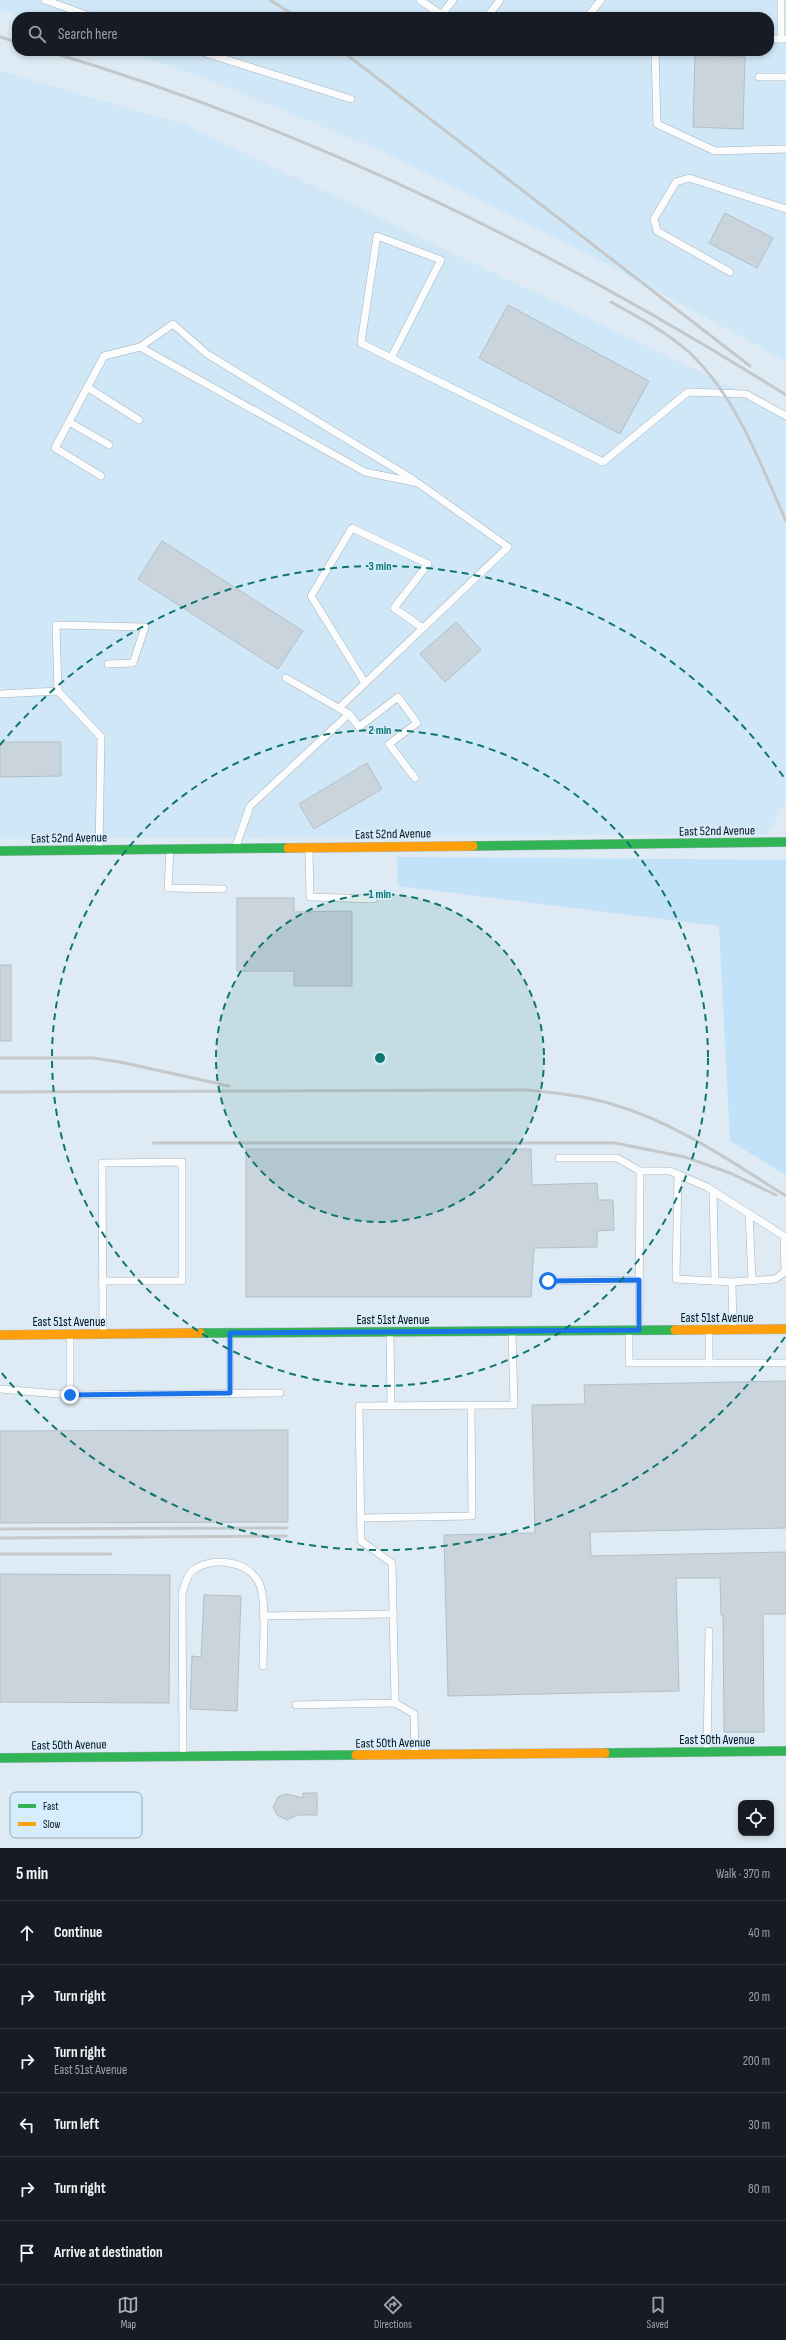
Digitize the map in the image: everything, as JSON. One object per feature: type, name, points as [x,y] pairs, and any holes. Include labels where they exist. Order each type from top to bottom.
[{"type":"street","points":[[776,842],[786,836]]},
{"type":"street","name":"East 52nd Avenue","points":[[0,851],[786,842]]},
{"type":"street","name":"East 51st Avenue","points":[[0,1335],[786,1329]]},
{"type":"street","name":"East 50th Avenue","points":[[0,1758],[786,1751]]},
{"type":"lane","points":[[45,0],[78,12]]},
{"type":"lane","points":[[420,0],[437,12]]},
{"type":"lane","points":[[446,12],[453,0]]},
{"type":"lane","points":[[491,12],[500,0]]},
{"type":"lane","points":[[591,12],[601,0]]},
{"type":"lane","points":[[774,40],[784,39],[781,0]]},
{"type":"lane","points":[[215,56],[351,99]]},
{"type":"lane","points":[[655,56],[657,124],[715,150],[786,149]]},
{"type":"lane","points":[[759,77],[786,77]]},
{"type":"lane","points":[[730,272],[657,231],[654,220],[676,182],[689,178],[786,209]]},
{"type":"lane","points":[[391,358],[441,260],[377,236],[361,343],[391,358],[602,462],[688,392],[746,394],[786,416]]},
{"type":"lane","points":[[101,476],[54,448],[104,356],[140,347],[173,324],[207,354],[418,483],[508,547],[339,708]]},
{"type":"lane","points":[[140,347],[365,472],[418,483]]},
{"type":"lane","points":[[87,387],[139,420]]},
{"type":"lane","points":[[69,422],[109,445]]},
{"type":"lane","points":[[365,683],[311,596],[352,528],[428,564],[394,608],[423,628]]},
{"type":"lane","points":[[99,850],[101,737],[58,691],[56,625],[145,627],[133,663],[108,664]]},
{"type":"lane","points":[[286,678],[349,714],[359,727],[398,697],[417,723],[389,744],[415,778]]},
{"type":"lane","points":[[0,694],[58,691]]},
{"type":"lane","points":[[235,848],[250,806],[349,714]]},
{"type":"lane","points":[[309,847],[310,897],[374,899]]},
{"type":"lane","points":[[170,849],[168,888],[222,889]]},
{"type":"lane","points":[[559,1158],[617,1158],[640,1171],[670,1171],[678,1174],[713,1191],[784,1236],[785,1272],[775,1279],[732,1282],[676,1279],[678,1174]]},
{"type":"lane","points":[[102,1281],[182,1281],[182,1162],[102,1163],[102,1281],[103,1334]]},
{"type":"lane","points":[[639,1330],[640,1171]]},
{"type":"lane","points":[[713,1191],[715,1281]]},
{"type":"lane","points":[[748,1213],[752,1280]]},
{"type":"lane","points":[[548,1281],[639,1280]]},
{"type":"lane","points":[[732,1282],[733,1330]]},
{"type":"lane","points":[[629,1330],[629,1363],[786,1363]]},
{"type":"lane","points":[[708,1362],[709,1330]]},
{"type":"lane","points":[[394,1703],[392,1564],[361,1541],[359,1406],[514,1405],[512,1331]]},
{"type":"lane","points":[[390,1332],[391,1405]]},
{"type":"lane","points":[[230,1333],[230,1393]]},
{"type":"lane","points":[[70,1334],[70,1395]]},
{"type":"lane","points":[[0,1389],[70,1395],[280,1393]]},
{"type":"lane","points":[[361,1518],[472,1516],[470,1405]]},
{"type":"lane","points":[[183,1756],[182,1594],[191,1572],[207,1562],[229,1562],[248,1570],[259,1583],[263,1616],[263,1666]]},
{"type":"lane","points":[[263,1616],[393,1614]]},
{"type":"lane","points":[[707,1752],[709,1631]]},
{"type":"lane","points":[[296,1705],[394,1703],[414,1714],[414,1754]]},
{"type":"shaded area","points":[[0,0],[786,0],[786,361],[596,258],[382,151],[202,77],[139,56],[774,56],[774,12],[12,12],[12,14],[0,10]]},
{"type":"shaded area","points":[[0,71],[184,124],[786,413],[786,801],[768,834],[0,839]]},
{"type":"shaded area","points":[[397,857],[786,860],[786,1175],[730,1141],[719,926],[398,886]]},
{"type":"building","points":[[695,56],[745,57],[743,129],[693,127]]},
{"type":"building","points":[[725,213],[773,238],[757,268],[709,243]]},
{"type":"building","points":[[508,305],[649,381],[620,434],[479,358]]},
{"type":"building","points":[[162,541],[303,631],[278,669],[138,579]]},
{"type":"building","points":[[456,622],[481,650],[445,682],[420,654]]},
{"type":"building","points":[[0,742],[61,742],[61,776],[0,777]]},
{"type":"building","points":[[367,763],[382,789],[314,829],[299,804]]},
{"type":"building","points":[[237,898],[294,898],[294,912],[352,911],[352,986],[294,986],[294,971],[237,971]]},
{"type":"building","points":[[0,965],[11,965],[11,1041],[0,1041]]},
{"type":"building","points":[[246,1149],[531,1149],[532,1185],[597,1183],[598,1200],[613,1200],[614,1230],[597,1231],[597,1247],[534,1248],[531,1297],[246,1297]]},
{"type":"building","points":[[786,1381],[786,1528],[590,1532],[591,1556],[786,1552],[786,1614],[763,1614],[764,1732],[724,1732],[723,1615],[721,1615],[720,1578],[676,1578],[679,1691],[448,1696],[444,1535],[535,1533],[532,1405],[585,1404],[584,1385]]},
{"type":"building","points":[[288,1430],[288,1522],[0,1523],[0,1431]]},
{"type":"building","points":[[0,1574],[170,1575],[169,1703],[0,1702]]},
{"type":"building","points":[[204,1595],[241,1596],[237,1711],[190,1709],[192,1656],[201,1657]]},
{"type":"building","points":[[303,1793],[317,1793],[317,1815],[297,1815],[287,1820],[277,1815],[273,1807],[278,1797],[286,1794],[303,1798]]},
{"type":"railway","points":[[270,0],[289,12]]},
{"type":"railway","points":[[0,37],[12,41]]},
{"type":"railway","points":[[63,56],[145,82],[241,117],[335,156],[428,198],[520,243],[610,291],[786,395]]},
{"type":"railway","points":[[348,56],[750,366]]},
{"type":"railway","points":[[611,302],[672,338],[690,353],[707,371],[721,390],[746,432],[786,521]]},
{"type":"railway","points":[[0,1058],[93,1058],[120,1062],[229,1086]]},
{"type":"railway","points":[[0,1092],[528,1090],[561,1094],[593,1099],[615,1105],[660,1122],[703,1144],[786,1196]]},
{"type":"railway","points":[[153,1143],[615,1143],[685,1157],[730,1173],[776,1195]]},
{"type":"railway","points":[[0,1529],[287,1528]]},
{"type":"railway","points":[[0,1538],[286,1536]]},
{"type":"railway","points":[[0,1554],[111,1554]]},
{"type":"traffic: fast","points":[[473,846],[786,842]]},
{"type":"traffic: fast","points":[[0,851],[288,848]]},
{"type":"traffic: fast","points":[[200,1333],[675,1330]]},
{"type":"traffic: fast","points":[[605,1753],[786,1751]]},
{"type":"traffic: fast","points":[[0,1758],[356,1755]]},
{"type":"traffic: slow","points":[[288,848],[473,846]]},
{"type":"traffic: slow","points":[[675,1330],[786,1329]]},
{"type":"traffic: slow","points":[[0,1335],[200,1333]]},
{"type":"traffic: slow","points":[[356,1755],[605,1753]]},
{"type":"route","points":[[70,1395],[230,1393],[230,1333],[639,1330],[639,1280],[548,1281]]}]
